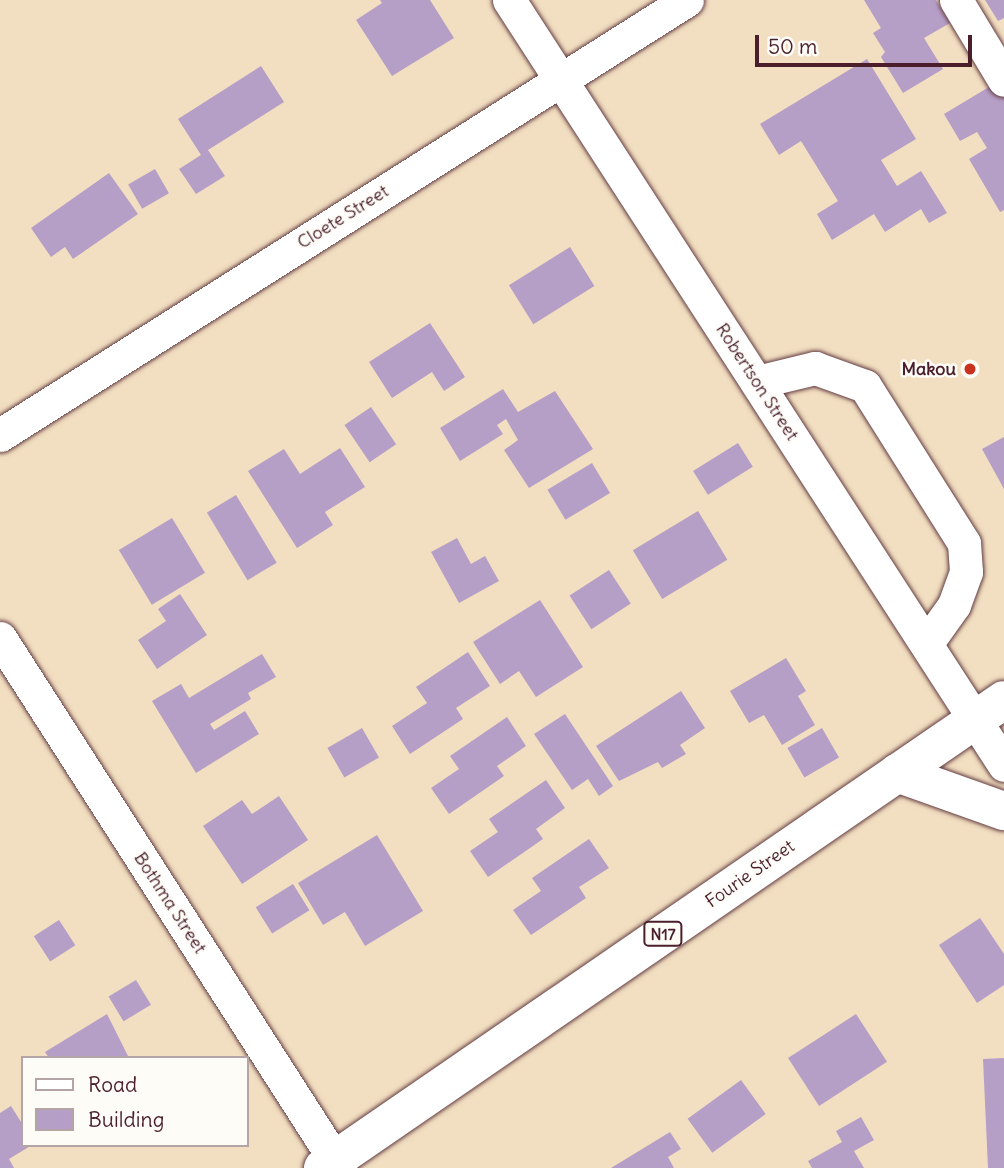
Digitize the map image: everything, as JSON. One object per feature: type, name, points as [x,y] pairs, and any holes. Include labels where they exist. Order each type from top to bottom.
[{"type":"highway","name":"Fourie Street","points":[[333,1165],[990,709]]},
{"type":"highway","points":[[897,773],[1004,811]]},
{"type":"street","name":"Robertson Street","points":[[509,0],[927,643],[990,709],[1004,765]]},
{"type":"street","name":"Cloete Street","points":[[0,435],[687,0]]},
{"type":"street","points":[[956,0],[1004,80]]},
{"type":"street","points":[[757,383],[815,368],[865,386],[964,543],[966,572],[954,605],[927,643]]},
{"type":"street","name":"Bothma Street","points":[[0,638],[333,1165]]},
{"type":"building","points":[[380,0],[430,0],[454,38],[392,76],[356,20],[382,3]]},
{"type":"building","points":[[864,0],[936,0],[950,23],[924,38],[943,69],[903,93],[881,57],[885,52],[873,33],[881,28]]},
{"type":"building","points":[[985,0],[1004,0],[1004,18],[998,21]]},
{"type":"building","points":[[867,59],[916,139],[881,160],[897,186],[921,171],[947,213],[929,223],[921,209],[885,232],[874,214],[832,240],[817,214],[838,201],[801,141],[779,155],[760,124]]},
{"type":"building","points":[[261,66],[284,102],[208,150],[225,176],[196,194],[179,169],[201,155],[178,119]]},
{"type":"building","points":[[999,81],[1004,90],[1004,210],[1000,212],[969,159],[987,148],[977,132],[960,141],[944,114]]},
{"type":"building","points":[[155,169],[169,193],[142,209],[128,184]]},
{"type":"building","points":[[109,173],[138,214],[73,259],[65,247],[51,257],[31,228]]},
{"type":"building","points":[[570,247],[594,286],[533,324],[509,285]]},
{"type":"building","points":[[430,323],[465,377],[444,391],[432,372],[392,398],[369,362]]},
{"type":"building","points":[[503,389],[518,412],[555,391],[593,449],[529,488],[504,450],[518,440],[506,419],[497,425],[503,434],[460,461],[440,428]]},
{"type":"building","points":[[371,407],[396,444],[370,462],[344,425]]},
{"type":"building","points":[[1004,437],[1004,489],[982,449]]},
{"type":"building","points":[[738,443],[753,467],[708,495],[693,471]]},
{"type":"building","points":[[340,448],[365,487],[325,512],[333,525],[297,548],[248,471],[284,449],[300,474]]},
{"type":"building","points":[[592,463],[610,493],[565,520],[547,490]]},
{"type":"building","points":[[236,495],[277,563],[248,580],[207,513]]},
{"type":"building","points":[[698,511],[727,560],[662,599],[633,550]]},
{"type":"building","points":[[172,518],[205,573],[152,605],[119,550]]},
{"type":"building","points":[[457,538],[471,564],[485,556],[499,581],[459,603],[431,552]]},
{"type":"building","points":[[609,570],[631,604],[591,629],[570,596]]},
{"type":"building","points":[[180,594],[207,635],[157,669],[138,640],[166,621],[158,609]]},
{"type":"building","points":[[540,600],[583,667],[536,697],[519,671],[500,684],[473,642]]},
{"type":"building","points":[[468,652],[490,686],[456,708],[463,719],[410,754],[392,726],[427,703],[416,687]]},
{"type":"building","points":[[262,654],[276,677],[248,693],[251,699],[210,724],[214,730],[245,711],[259,734],[196,773],[152,701],[181,684],[189,698]]},
{"type":"building","points":[[786,658],[806,691],[798,696],[815,725],[782,745],[764,715],[749,723],[730,691]]},
{"type":"building","points":[[681,691],[705,728],[680,745],[686,754],[662,768],[658,762],[619,781],[596,746]]},
{"type":"building","points":[[565,714],[613,786],[599,796],[588,779],[572,790],[534,734]]},
{"type":"building","points":[[507,717],[526,746],[497,766],[504,776],[449,814],[431,788],[459,769],[450,756]]},
{"type":"building","points":[[362,728],[379,757],[344,777],[327,748]]},
{"type":"building","points":[[822,728],[839,757],[804,777],[787,748]]},
{"type":"building","points":[[546,780],[565,808],[536,829],[543,839],[488,877],[470,851],[498,832],[489,819]]},
{"type":"building","points":[[279,796],[308,840],[242,884],[203,826],[242,800],[252,814]]},
{"type":"building","points":[[377,835],[423,911],[365,946],[345,912],[323,925],[298,883]]},
{"type":"building","points":[[589,839],[609,868],[579,887],[586,898],[531,935],[513,910],[541,891],[532,878]]},
{"type":"building","points":[[293,884],[309,910],[272,934],[256,907]]},
{"type":"building","points":[[980,918],[1004,954],[1004,985],[977,1003],[939,945]]},
{"type":"building","points":[[59,920],[75,945],[50,961],[34,936]]},
{"type":"building","points":[[136,980],[151,1005],[124,1021],[109,996]]},
{"type":"building","points":[[107,1014],[128,1056],[48,1056],[45,1052]]},
{"type":"building","points":[[856,1014],[887,1062],[819,1106],[788,1058]]},
{"type":"building","points":[[1004,1058],[1004,1168],[988,1168],[983,1059]]},
{"type":"building","points":[[741,1080],[766,1114],[712,1153],[688,1119]]},
{"type":"building","points":[[11,1106],[21,1122],[21,1147],[29,1147],[9,1159],[14,1168],[0,1168],[0,1113]]},
{"type":"building","points":[[861,1117],[874,1140],[854,1151],[864,1168],[812,1168],[808,1161],[842,1142],[836,1131]]},
{"type":"building","points":[[670,1132],[681,1149],[668,1157],[674,1168],[611,1168]]},
{"type":"place","name":"Makou","points":[[970,369]]}]
